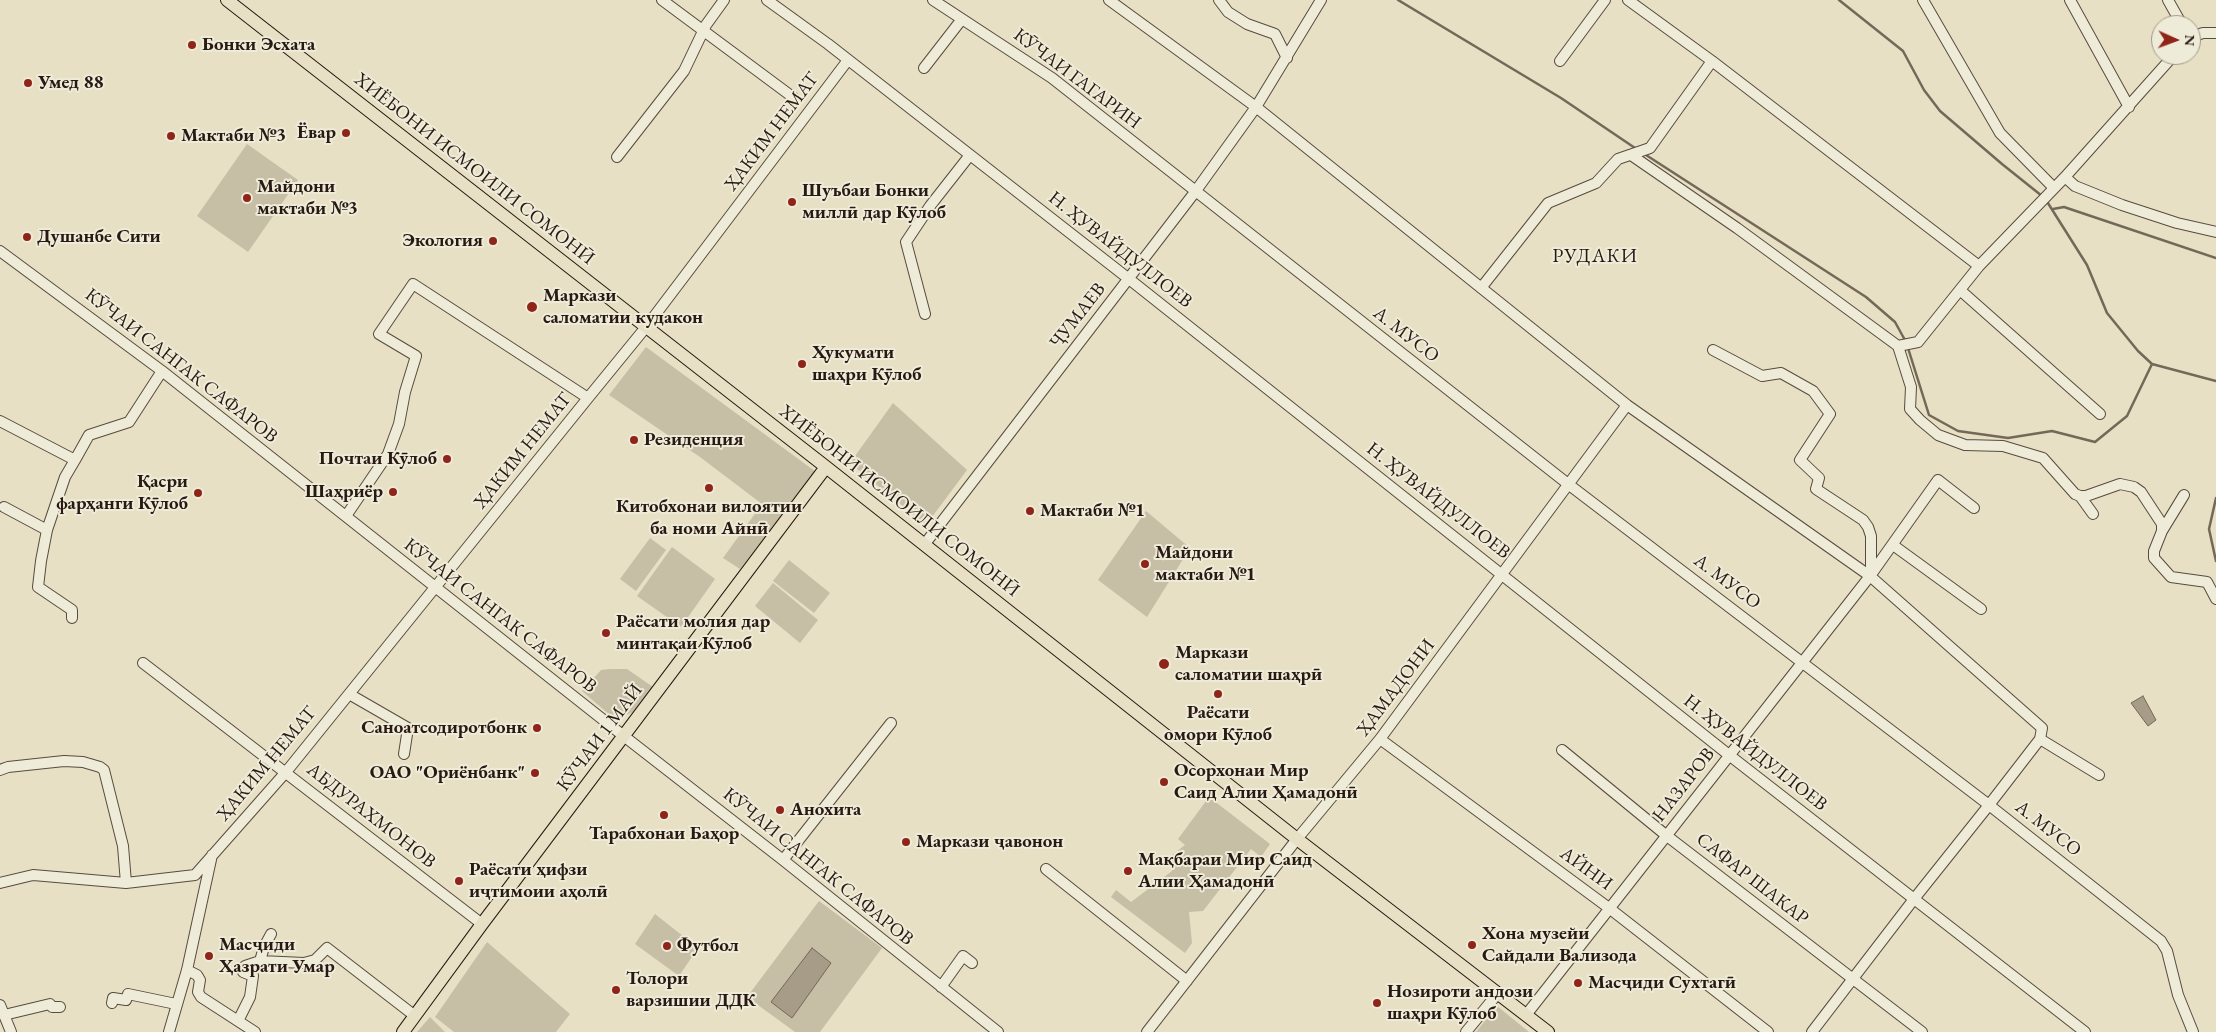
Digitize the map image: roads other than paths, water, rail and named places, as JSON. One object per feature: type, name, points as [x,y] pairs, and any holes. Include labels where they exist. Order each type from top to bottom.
[{"type":"main road","name":"ХИЁБОНИ ИСМОИЛИ СОМОНӢ","points":[[227,0],[826,467],[1297,839],[1548,1032]]},
{"type":"main road","name":"КӮЧАИ 1 МАЙ","points":[[403,1032],[826,467]]},
{"type":"street","points":[[662,0],[794,98]]},
{"type":"street","points":[[617,157],[684,71],[703,32],[724,0]]},
{"type":"street","name":"Н. ҲУВАЙДУЛЛОЕВ","points":[[767,0],[848,60],[1129,278],[1729,756],[2085,1032]]},
{"type":"street","name":"КӮЧАИ ГАГАРИН","points":[[933,0],[1052,78],[1195,192]]},
{"type":"street","points":[[1109,0],[1256,107],[1627,405],[1871,576],[2042,728],[2040,739],[1990,805],[1914,898],[1812,1032]]},
{"type":"street","points":[[1219,0],[1228,12],[1247,24],[1275,34],[1287,58]]},
{"type":"street","name":"ҶУМАЕВ","points":[[924,545],[1195,192],[1256,107],[1321,0]]},
{"type":"street","points":[[1560,61],[1605,0]]},
{"type":"street","points":[[1628,0],[1712,60],[1979,266]]},
{"type":"street","points":[[1923,0],[2000,133],[2051,191]]},
{"type":"street","points":[[2070,0],[2129,107]]},
{"type":"street","points":[[2168,0],[2176,15]]},
{"type":"street","points":[[924,68],[962,19]]},
{"type":"street","points":[[2201,34],[2216,34]]},
{"type":"street","name":"ҲАКИМ НЕМАТ","points":[[0,883],[33,875],[126,883],[195,874],[286,772],[436,588],[646,326],[848,60]]},
{"type":"street","points":[[1481,288],[1548,203],[1596,183],[1618,159],[1650,148],[1712,60]]},
{"type":"street","points":[[1898,346],[1918,342],[1979,266],[2065,177],[2165,65]]},
{"type":"street","points":[[925,314],[906,242],[930,206],[970,155]]},
{"type":"street","points":[[1631,155],[1737,228],[1898,346],[1911,387],[1910,409],[1938,435],[1965,445],[2003,446],[2043,458],[2075,494],[2080,496],[2086,496],[2120,484],[2134,486],[2141,492],[2162,524],[2162,531]]},
{"type":"street","points":[[2065,177],[2075,186],[2122,205],[2177,223],[2216,232]]},
{"type":"street","name":"А. МУСО","points":[[1195,192],[1568,484],[1990,805],[2162,941],[2167,951],[2178,995],[2193,1032]]},
{"type":"street","name":"КӮЧАИ САНГАК САФАРОВ","points":[[0,251],[162,371],[624,737],[783,860],[998,1032]]},
{"type":"street","points":[[346,516],[388,454],[399,424],[405,392],[416,356],[379,334],[413,284],[588,398]]},
{"type":"street","points":[[1960,290],[2100,414]]},
{"type":"street","points":[[1713,350],[1762,376],[1781,373],[1814,391],[1830,414],[1800,460],[1819,478],[1816,489],[1863,520],[1868,527],[1871,536],[1871,576]]},
{"type":"street","points":[[72,618],[72,610],[38,587],[41,561],[48,530],[65,477],[89,435],[129,422],[162,371]]},
{"type":"street","name":"ҲАМАДОНИ","points":[[1147,1032],[1297,839],[1380,739],[1627,405]]},
{"type":"street","points":[[0,422],[75,460]]},
{"type":"street","name":"НАЗАРОВ","points":[[1526,1014],[1871,576],[1938,480],[1974,508]]},
{"type":"street","points":[[2184,495],[2162,531],[2154,551],[2154,558],[2171,577],[2207,582],[2216,600]]},
{"type":"street","points":[[2080,496],[2093,514]]},
{"type":"street","points":[[4,507],[48,530]]},
{"type":"street","points":[[1893,545],[1980,609]]},
{"type":"street","name":"АБДУРАХМОНОВ","points":[[143,663],[482,924]]},
{"type":"street","points":[[349,694],[408,728],[404,754]]},
{"type":"street","points":[[783,860],[891,723]]},
{"type":"street","name":"АЙНИ","points":[[1380,739],[1609,908],[1768,1032]]},
{"type":"street","points":[[2040,739],[2099,775]]},
{"type":"street","name":"САФАР ШАКАР","points":[[1562,750],[1667,836],[1922,1032]]},
{"type":"street","points":[[0,770],[38,763],[64,761],[83,762],[100,766],[104,770],[123,846],[126,883]]},
{"type":"street","points":[[169,1032],[187,970],[213,854]]},
{"type":"street","points":[[1046,869],[1187,981]]},
{"type":"street","points":[[260,961],[270,934]]},
{"type":"street","points":[[238,1020],[250,997],[253,976],[243,972],[245,966],[260,961],[304,963],[315,960],[327,948],[415,1016]]},
{"type":"street","points":[[941,987],[963,956],[972,963]]},
{"type":"street","points":[[187,970],[197,975],[200,980],[198,992],[201,997],[255,1032]]},
{"type":"street","points":[[1466,1032],[1498,993]]},
{"type":"street","points":[[112,1003],[113,998],[126,1000],[128,994],[176,1004]]},
{"type":"street","points":[[11,1032],[2,1010],[50,1004],[52,1007],[60,1006]]},
{"type":"waterway","points":[[1398,0],[1561,98],[1635,148]]},
{"type":"waterway","points":[[1839,0],[1903,51],[1924,90],[1940,111],[2042,196]]},
{"type":"waterway","points":[[1646,155],[1866,297],[1895,322],[1906,342]]},
{"type":"waterway","points":[[2046,200],[2087,265],[2107,313],[2138,351],[2152,364],[2216,381]]},
{"type":"waterway","points":[[2053,209],[2064,207],[2216,258]]},
{"type":"waterway","points":[[1908,348],[1929,415],[1958,431],[2008,438],[2052,431],[2095,442],[2127,416],[2152,364]]},
{"type":"waterway","points":[[2216,498],[2209,529],[2216,561]]},
{"type":"place","name":"Бонки Эсхата","points":[[192,45]]},
{"type":"place","name":"Умед 88","points":[[28,83]]},
{"type":"place","name":"Ёвар","points":[[346,133]]},
{"type":"place","name":"Мактаби №3","points":[[171,136]]},
{"type":"place","name":"Майдони мактаби №3","points":[[247,198]]},
{"type":"place","name":"Шуъбаи Бонки миллӣ дар Кӯлоб","points":[[792,202]]},
{"type":"place","name":"Душанбе Сити","points":[[27,237]]},
{"type":"place","name":"Экология","points":[[493,241]]},
{"type":"place","name":"Маркази саломатии кудакон","points":[[532,307]]},
{"type":"place","name":"Ҳукумати шаҳри Кӯлоб","points":[[802,364]]},
{"type":"place","name":"Резиденция","points":[[634,440]]},
{"type":"place","name":"Почтаи Кӯлоб","points":[[447,459]]},
{"type":"place","name":"Китобхонаи вилоятии ба номи Айнӣ","points":[[709,488]]},
{"type":"place","name":"Шаҳриёр","points":[[393,492]]},
{"type":"place","name":"Қасри фарҳанги Кӯлоб","points":[[198,493]]},
{"type":"place","name":"Мактаби №1","points":[[1030,511]]},
{"type":"place","name":"Майдони мактаби №1","points":[[1145,564]]},
{"type":"place","name":"Раёсати молия дар минтақаи Кӯлоб","points":[[606,633]]},
{"type":"place","name":"Маркази саломатии шаҳрӣ","points":[[1164,664]]},
{"type":"place","name":"Раёсати омори Кӯлоб","points":[[1218,694]]},
{"type":"place","name":"Саноатсодиротбонк","points":[[537,728]]},
{"type":"place","name":"ОАО \"Ориёнбанк\"","points":[[535,773]]},
{"type":"place","name":"Осорхонаи Мир Саид Алии Ҳамадонӣ","points":[[1164,782]]},
{"type":"place","name":"Анохита","points":[[780,810]]},
{"type":"place","name":"Тарабхонаи Баҳор","points":[[664,815]]},
{"type":"place","name":"Маркази ҷавонон","points":[[906,842]]},
{"type":"place","name":"Мақбараи Мир Саид Алии Ҳамадонӣ","points":[[1128,871]]},
{"type":"place","name":"Раёсати ҳифзи иҷтимоии аҳолӣ","points":[[459,881]]},
{"type":"place","name":"Хона музейи Сайдали Вализода","points":[[1472,945]]},
{"type":"place","name":"Футбол","points":[[667,946]]},
{"type":"place","name":"Масҷиди Ҳазрати Умар","points":[[209,956]]},
{"type":"place","name":"Масҷиди Сухтагӣ","points":[[1578,983]]},
{"type":"place","name":"Толори варзишии ДДК","points":[[616,990]]},
{"type":"place","name":"Нозироти андози шаҳри Кӯлоб","points":[[1377,1003]]},
{"type":"district","name":"РУДАКИ","points":[[1595,257]]}]
